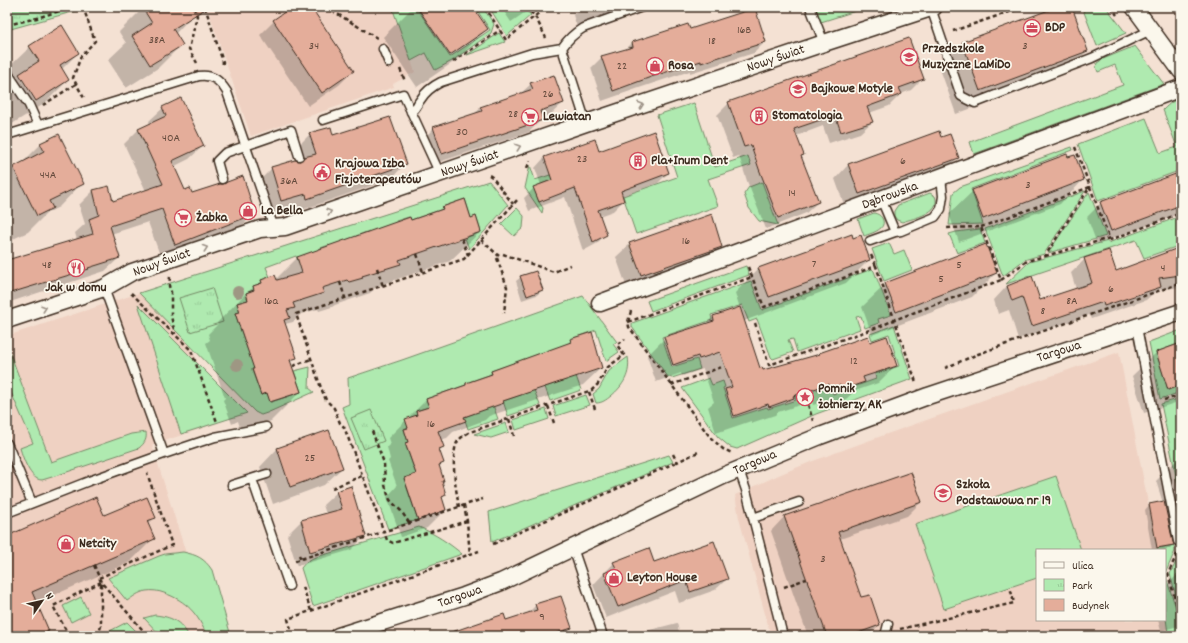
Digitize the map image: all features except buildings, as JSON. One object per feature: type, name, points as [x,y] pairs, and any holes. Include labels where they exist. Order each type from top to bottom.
[{"type":"street","points":[[1134,7],[1181,70]]},
{"type":"street","name":"Nowy Świat","points":[[7,320],[104,288],[132,272],[260,229],[285,228],[824,42],[932,8]]},
{"type":"street","name":"Dąbrowska","points":[[600,303],[1181,88]]},
{"type":"street","name":"Targowa","points":[[338,636],[483,589],[520,574],[739,470],[820,436],[928,396],[1181,312]]},
{"type":"lane","points":[[411,112],[417,108],[420,100],[430,88],[441,82],[532,53],[562,48],[574,33],[583,28],[642,7]]},
{"type":"lane","points":[[810,7],[824,42]]},
{"type":"lane","points":[[932,8],[961,96],[975,103],[1092,58],[1152,30]]},
{"type":"lane","points":[[562,48],[586,123]]},
{"type":"lane","points":[[383,49],[389,62]]},
{"type":"lane","points":[[7,69],[9,75],[29,105],[38,125]]},
{"type":"lane","points":[[7,135],[199,76],[211,76],[218,81],[227,92],[274,228]]},
{"type":"lane","points":[[323,120],[403,94],[440,174]]},
{"type":"lane","points":[[222,179],[217,161],[225,153],[290,130],[299,156]]},
{"type":"lane","points":[[870,242],[935,217],[941,209],[943,196],[941,177]]},
{"type":"lane","points":[[881,199],[894,232]]},
{"type":"lane","points":[[104,288],[164,454]]},
{"type":"lane","points":[[1137,327],[1178,541]]},
{"type":"lane","points":[[7,513],[164,454],[222,436],[266,427]]},
{"type":"lane","points":[[7,443],[32,503]]},
{"type":"lane","points":[[739,470],[746,490],[783,636]]},
{"type":"lane","points":[[232,485],[267,474]]},
{"type":"lane","points":[[252,479],[289,586]]},
{"type":"lane","points":[[753,518],[799,502]]},
{"type":"lane","points":[[573,548],[602,636]]},
{"type":"path","points":[[7,25],[37,18],[72,7]]},
{"type":"path","points":[[83,7],[96,41],[81,56],[72,78],[84,99]]},
{"type":"path","points":[[194,7],[197,16],[190,49],[197,62]]},
{"type":"path","points":[[205,7],[223,62],[218,81]]},
{"type":"path","points":[[486,7],[506,40],[546,7]]},
{"type":"path","points":[[526,7],[535,16],[552,50]]},
{"type":"path","points":[[40,107],[76,84]]},
{"type":"path","points":[[1074,142],[1110,238]]},
{"type":"path","points":[[946,228],[981,227],[1090,188]]},
{"type":"path","points":[[1045,256],[1090,188]]},
{"type":"path","points":[[467,521],[393,543],[387,540],[344,427],[340,423],[334,408],[326,400],[321,388],[296,314],[464,259],[519,198]]},
{"type":"path","points":[[755,323],[769,365],[881,326],[1001,280],[1027,261],[1110,238],[1110,240],[1181,213]]},
{"type":"path","points":[[981,227],[1001,280]]},
{"type":"path","points":[[462,239],[468,255]]},
{"type":"path","points":[[481,240],[498,257],[507,287],[504,313]]},
{"type":"path","points":[[417,254],[424,272]]},
{"type":"path","points":[[503,254],[554,272],[570,265]]},
{"type":"path","points":[[746,262],[764,307],[876,266],[916,383]]},
{"type":"path","points":[[377,268],[383,286]]},
{"type":"path","points":[[170,276],[169,286],[171,292],[171,316],[175,334]]},
{"type":"path","points":[[628,322],[752,277]]},
{"type":"path","points":[[119,280],[191,350],[222,436]]},
{"type":"path","points":[[340,282],[345,298]]},
{"type":"path","points":[[945,368],[978,354],[1181,283]]},
{"type":"path","points":[[633,309],[628,322],[629,327],[710,437]]},
{"type":"path","points":[[460,507],[456,487],[455,463],[456,445],[458,441],[470,432],[589,392],[595,388],[608,367],[624,355],[617,345],[626,339]]},
{"type":"path","points":[[293,366],[311,359]]},
{"type":"path","points":[[672,385],[722,367]]},
{"type":"path","points":[[589,392],[595,409]]},
{"type":"path","points":[[1158,402],[1181,395]]},
{"type":"path","points":[[806,398],[813,421]]},
{"type":"path","points":[[548,406],[554,422]]},
{"type":"path","points":[[509,419],[514,436]]},
{"type":"path","points":[[372,431],[384,463],[385,485],[390,500],[401,511],[410,524]]},
{"type":"path","points":[[493,544],[698,452]]},
{"type":"path","points":[[673,454],[677,462]]},
{"type":"path","points":[[99,578],[172,545],[143,461]]},
{"type":"path","points":[[332,488],[362,476]]},
{"type":"path","points":[[297,568],[295,561],[483,499]]},
{"type":"path","points":[[464,505],[470,555]]},
{"type":"path","points":[[1178,541],[1180,549],[1168,574],[1181,617]]},
{"type":"path","points":[[289,636],[291,631],[288,619],[479,551]]},
{"type":"path","points":[[299,555],[301,559]]},
{"type":"path","points":[[94,565],[101,582],[148,636]]},
{"type":"path","points":[[772,591],[806,579]]},
{"type":"path","points":[[69,636],[53,606],[101,582]]},
{"type":"path","points":[[98,636],[101,626],[101,582]]},
{"type":"path","points":[[302,582],[311,611]]},
{"type":"path","points":[[886,631],[1014,603],[1010,587]]},
{"type":"shaded area","points":[[207,7],[392,7],[415,72],[393,84],[394,87],[251,136]]},
{"type":"shaded area","points":[[170,283],[218,423],[152,445],[212,636],[7,636],[7,336]]},
{"type":"shaded area","name":"Szkoła Podstawowa nr 19","points":[[1119,352],[1157,549],[1036,549],[1036,621],[1166,621],[1166,618],[1168,634],[1151,636],[771,636],[739,518],[735,495],[813,461]]},
{"type":"green space","points":[[7,7],[90,7],[7,30]]},
{"type":"green space","points":[[392,7],[416,7],[450,57],[490,30],[475,7],[483,8],[494,24],[491,33],[452,61],[435,70],[426,53],[411,61]]},
{"type":"green space","points":[[489,7],[522,7],[531,15],[507,36]]},
{"type":"green space","points":[[815,7],[868,7],[821,22]]},
{"type":"green space","points":[[1082,7],[1106,7],[1126,33],[1097,46]]},
{"type":"green space","points":[[499,33],[505,42],[467,55]]},
{"type":"green space","points":[[1135,46],[1164,84],[974,154],[970,142],[1123,85],[1115,65],[1098,72],[1096,67],[1097,63],[1103,59]]},
{"type":"green space","points":[[1181,99],[1181,170],[1098,201],[1078,144],[1146,118],[1160,153],[1177,147],[1163,110],[1171,103]]},
{"type":"green space","points":[[694,103],[715,167],[748,156],[751,165],[708,179],[718,206],[636,234],[623,196],[677,177],[657,115]]},
{"type":"green space","points":[[1072,147],[1073,150],[971,189],[983,224],[949,225],[953,193],[960,187]]},
{"type":"green space","points":[[530,165],[535,180],[550,175],[552,172],[567,174],[534,187],[539,202],[543,208],[542,213],[525,188]]},
{"type":"green space","points":[[489,181],[508,205],[469,249],[465,238],[481,232],[476,216],[471,218],[465,199],[442,207],[443,209],[411,220],[409,217],[396,221],[397,225],[370,234],[369,231],[356,236],[357,238],[331,248],[329,245],[318,249],[319,252],[299,263],[296,256],[266,267],[270,277],[261,280],[262,283],[253,286],[254,290],[246,293],[248,300],[237,303],[240,312],[235,313],[247,348],[259,367],[252,370],[261,395],[267,393],[271,402],[301,392],[294,371],[310,367],[309,388],[314,392],[261,415],[255,412],[139,293]]},
{"type":"green space","points":[[762,182],[778,225],[759,221],[749,208],[744,194],[749,187]]},
{"type":"green space","points":[[1085,191],[1044,254],[1024,260],[1003,276],[985,229]]},
{"type":"green space","points":[[1089,192],[1106,236],[1048,253]]},
{"type":"green space","points":[[930,193],[935,196],[936,202],[931,211],[902,222],[897,220],[894,216],[894,211],[898,205]]},
{"type":"green space","points":[[517,208],[524,216],[523,228],[514,236],[501,224]]},
{"type":"green space","points":[[874,213],[881,217],[883,225],[875,232],[864,236],[858,219]]},
{"type":"green space","points":[[1181,216],[1181,245],[1144,258],[1136,240],[1006,284],[1029,262],[1108,241],[1108,243]]},
{"type":"green space","points":[[980,229],[985,243],[957,253],[949,234]]},
{"type":"green space","points":[[889,243],[894,254],[904,250],[912,270],[884,281],[872,249]]},
{"type":"green space","points":[[746,266],[749,275],[651,311],[647,301]]},
{"type":"green space","points":[[872,269],[891,315],[878,319],[879,323],[865,328],[861,316],[856,317],[860,329],[797,352],[793,339],[788,340],[793,352],[773,359],[757,319],[749,322],[742,305],[711,315],[712,320],[662,337],[672,367],[697,359],[700,369],[672,378],[668,377],[632,327],[632,323],[751,281],[762,310]]},
{"type":"green space","points":[[212,288],[223,322],[190,332],[179,298]]},
{"type":"green space","points":[[583,296],[617,342],[613,344],[619,352],[606,361],[596,330],[571,339],[572,345],[491,371],[492,374],[426,399],[429,407],[416,411],[417,415],[408,427],[404,429],[408,442],[405,443],[416,474],[404,479],[418,520],[388,529],[342,407],[349,404],[348,378]]},
{"type":"green space","points":[[138,304],[247,413],[181,434]]},
{"type":"green space","points":[[894,325],[912,379],[816,414],[737,449],[730,447],[718,437],[682,388],[709,378],[712,385],[723,381],[725,387],[723,388],[733,418],[767,407],[768,409],[796,400],[795,397],[829,386],[833,394],[876,379],[875,374],[899,366],[889,334],[872,340],[870,334]]},
{"type":"green space","points":[[1181,330],[1181,343],[1156,352],[1168,389],[1181,385],[1181,392],[1160,399],[1149,342]]},
{"type":"green space","points":[[7,345],[51,462],[131,434],[146,432],[146,439],[144,443],[139,448],[42,480],[38,479],[28,468],[20,448],[33,443],[7,383]]},
{"type":"green space","points":[[628,357],[629,363],[627,374],[622,384],[607,399],[596,403],[593,394],[599,389],[609,371]]},
{"type":"green space","points":[[576,376],[581,390],[550,401],[545,387]]},
{"type":"green space","points":[[534,390],[540,405],[508,416],[503,401]]},
{"type":"green space","points":[[586,395],[590,405],[556,416],[553,406]]},
{"type":"green space","points":[[1181,398],[1180,457],[1181,500],[1161,404]]},
{"type":"green space","points":[[493,405],[498,419],[468,429],[464,417],[475,413],[475,411]]},
{"type":"green space","points":[[546,409],[549,419],[516,430],[513,420]]},
{"type":"green space","points":[[371,410],[384,441],[364,449],[351,418]]},
{"type":"green space","points":[[506,423],[509,432],[491,438],[474,434]]},
{"type":"green space","points":[[669,455],[673,462],[492,542],[489,512]]},
{"type":"green space","points":[[1056,476],[1081,549],[1036,549],[1036,578],[944,609],[915,524]]},
{"type":"green space","points":[[419,527],[442,539],[462,554],[313,606],[301,568],[306,562],[313,558]]},
{"type":"green space","points":[[1174,545],[1175,551],[1166,572],[1166,549],[1157,548]]},
{"type":"green space","points":[[183,552],[200,558],[212,570],[231,636],[207,636],[200,621],[191,609],[179,600],[162,592],[143,592],[127,601],[108,578],[159,556]]},
{"type":"green space","points":[[1181,559],[1181,573],[1176,575],[1181,594],[1181,614],[1170,574],[1177,560]]},
{"type":"green space","points":[[1166,577],[1181,624],[1181,636],[1167,636],[1166,618]]},
{"type":"green space","points":[[81,597],[89,613],[71,622],[63,606]]},
{"type":"green space","points":[[155,615],[166,617],[179,623],[189,636],[161,636],[144,618]]},
{"type":"green space","points":[[127,622],[141,636],[105,636],[106,633]]},
{"type":"place","name":"BDP","points":[[1032,28]]},
{"type":"place","name":"Przedszkole Muzyczne LaMiDo","points":[[909,57]]},
{"type":"place","name":"Rosa","points":[[655,66]]},
{"type":"place","name":"Bajkowe Motyle","points":[[798,89]]},
{"type":"place","name":"Stomatologia","points":[[759,116]]},
{"type":"place","name":"Lewiatan","points":[[530,117]]},
{"type":"place","name":"Pla+Inum Dent","points":[[638,161]]},
{"type":"place","name":"Krajowa Izba Fizjoterapeutów","points":[[322,172]]},
{"type":"place","name":"La Bella","points":[[248,211]]},
{"type":"place","name":"Żabka","points":[[183,218]]},
{"type":"place","name":"Jak w domu","points":[[76,268]]},
{"type":"place","name":"Pomnik żołnierzy AK","points":[[805,397]]},
{"type":"place","name":"Szkoła Podstawowa nr 19","points":[[943,493]]},
{"type":"place","name":"Netcity","points":[[66,544]]},
{"type":"place","name":"Leyton House","points":[[614,578]]}]
